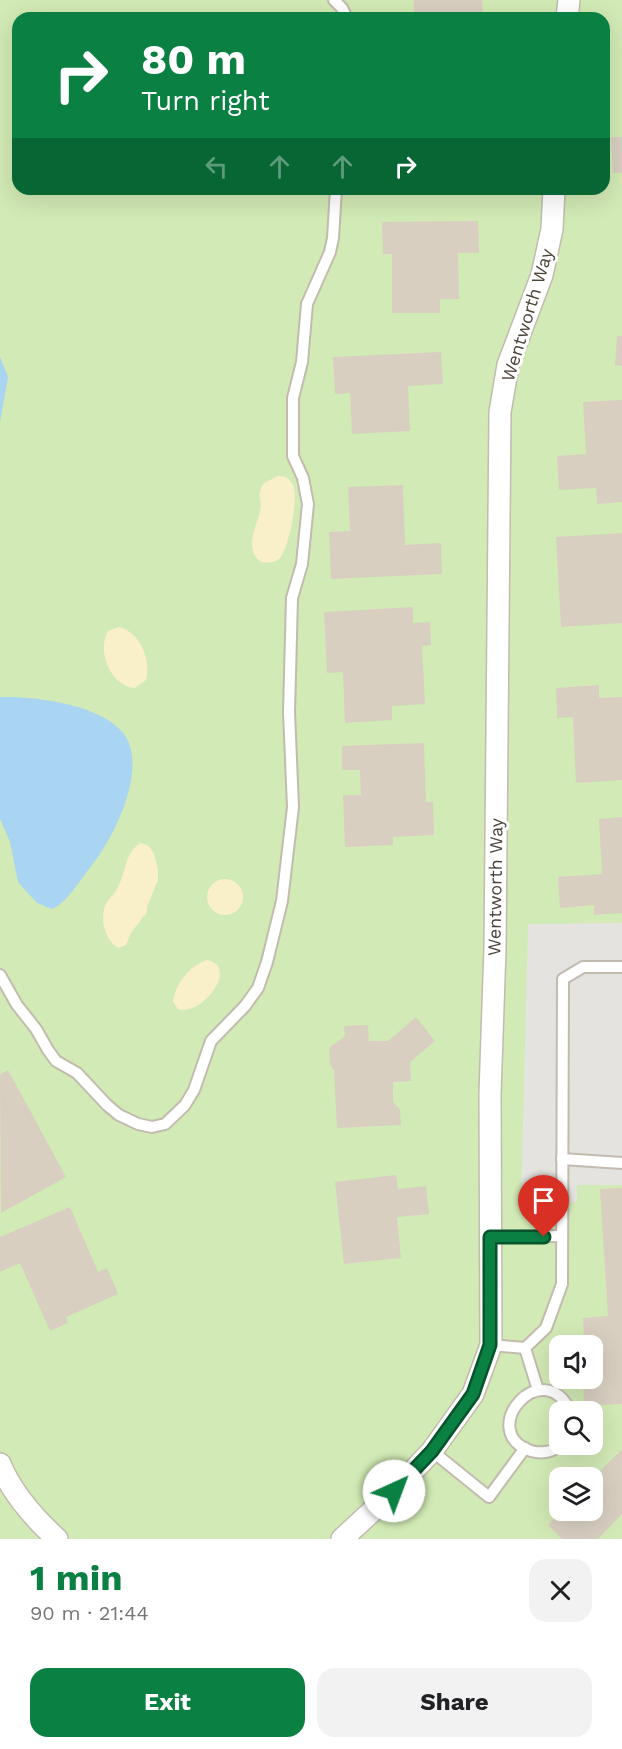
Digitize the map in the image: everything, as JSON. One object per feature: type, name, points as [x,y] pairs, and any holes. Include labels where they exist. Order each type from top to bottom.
[{"type":"street","name":"Wentworth Way","points":[[342,1539],[394,1491],[432,1451],[473,1394],[490,1345],[490,1094],[495,948],[500,412],[508,365],[542,274],[552,229],[555,195]]},
{"type":"street","points":[[0,1464],[5,1476],[36,1520],[57,1539]]},
{"type":"lane","points":[[334,0],[344,12]]},
{"type":"lane","points":[[0,975],[17,1005],[36,1029],[56,1061],[77,1073],[107,1105],[119,1114],[131,1121],[152,1127],[165,1124],[185,1105],[194,1090],[211,1041],[245,1006],[258,988],[270,952],[282,901],[293,807],[289,712],[292,598],[302,564],[308,497],[303,478],[293,456],[293,398],[302,362],[307,304],[330,252],[333,238],[336,195]]},
{"type":"lane","points":[[490,1345],[525,1348],[546,1328],[562,1284],[563,979],[583,966],[622,968]]},
{"type":"lane","points":[[562,1159],[622,1163]]},
{"type":"lane","points":[[490,1237],[562,1236]]},
{"type":"lane","points":[[525,1348],[538,1390]]},
{"type":"lane","points":[[549,1452],[539,1453],[525,1448],[514,1437],[510,1427],[513,1407],[519,1399],[538,1390],[558,1395],[565,1401]]},
{"type":"lane","points":[[432,1451],[489,1497],[525,1448]]},
{"type":"green space","points":[[0,0],[622,0],[622,1539],[0,1539]]},
{"type":"sand","points":[[278,476],[287,478],[295,491],[292,523],[286,545],[279,559],[272,562],[261,562],[253,551],[252,544],[261,507],[260,492],[264,483]]},
{"type":"sand","points":[[119,627],[133,634],[145,655],[146,680],[135,688],[126,686],[113,675],[105,658],[105,639],[108,631]]},
{"type":"sand","points":[[141,843],[149,846],[154,854],[158,880],[147,912],[131,933],[126,945],[118,948],[107,935],[103,923],[104,911],[106,903],[121,881],[129,856]]},
{"type":"sand","points":[[225,879],[238,884],[243,897],[238,910],[225,915],[212,910],[207,897],[212,884]]},
{"type":"sand","points":[[207,960],[216,965],[220,972],[219,981],[214,990],[197,1006],[187,1010],[178,1009],[173,1002],[180,982],[195,966]]},
{"type":"shaded area","points":[[622,923],[622,1185],[577,1185],[577,1202],[521,1204],[528,924]]},
{"type":"water","points":[[0,357],[8,377],[0,422]]},
{"type":"water","points":[[0,697],[49,700],[100,715],[124,734],[131,749],[130,784],[117,823],[108,841],[68,897],[52,909],[37,903],[18,882],[10,842],[0,819]]},
{"type":"building","points":[[414,0],[482,0],[483,12],[414,12]]},
{"type":"building","points":[[611,137],[622,137],[622,173],[613,173]]},
{"type":"building","points":[[478,221],[479,253],[458,253],[459,299],[440,299],[440,313],[392,313],[392,254],[383,254],[382,222]]},
{"type":"building","points":[[617,336],[622,336],[622,366],[615,365]]},
{"type":"building","points":[[441,352],[443,384],[408,386],[410,431],[352,434],[350,393],[335,394],[333,357]]},
{"type":"building","points":[[622,400],[622,502],[597,504],[596,488],[559,490],[557,456],[586,454],[583,402]]},
{"type":"building","points":[[403,485],[405,545],[441,543],[442,574],[331,579],[329,532],[350,531],[348,487]]},
{"type":"building","points":[[622,533],[622,623],[561,627],[556,537]]},
{"type":"building","points":[[413,607],[413,623],[430,622],[431,645],[422,646],[425,704],[392,706],[392,720],[345,723],[343,672],[327,673],[324,612]]},
{"type":"building","points":[[599,685],[599,698],[622,697],[622,780],[576,783],[573,717],[557,718],[556,688]]},
{"type":"building","points":[[424,743],[426,802],[433,802],[434,835],[393,837],[393,845],[345,847],[343,795],[361,795],[360,770],[342,770],[342,746]]},
{"type":"building","points":[[622,817],[622,913],[594,915],[594,905],[560,908],[558,877],[602,874],[599,819]]},
{"type":"building","points":[[416,1017],[435,1041],[410,1062],[411,1081],[393,1082],[393,1102],[400,1110],[401,1125],[337,1128],[334,1070],[330,1064],[329,1048],[345,1036],[344,1026],[368,1025],[369,1041],[388,1041]]},
{"type":"building","points":[[8,1070],[66,1177],[1,1213],[0,1075]]},
{"type":"building","points":[[396,1175],[398,1189],[426,1186],[429,1214],[397,1217],[401,1258],[344,1264],[335,1182]]},
{"type":"building","points":[[622,1188],[622,1404],[603,1405],[603,1401],[584,1401],[583,1389],[603,1389],[603,1335],[584,1335],[583,1318],[608,1316],[600,1189]]},
{"type":"building","points":[[70,1207],[98,1272],[107,1268],[118,1294],[66,1317],[68,1323],[50,1331],[20,1263],[0,1272],[0,1237]]},
{"type":"building","points":[[622,1449],[622,1514],[598,1539],[562,1539],[548,1525],[552,1521],[603,1521],[603,1468]]},
{"type":"route","points":[[394,1491],[432,1451],[473,1394],[490,1345],[490,1237],[544,1237]]}]
